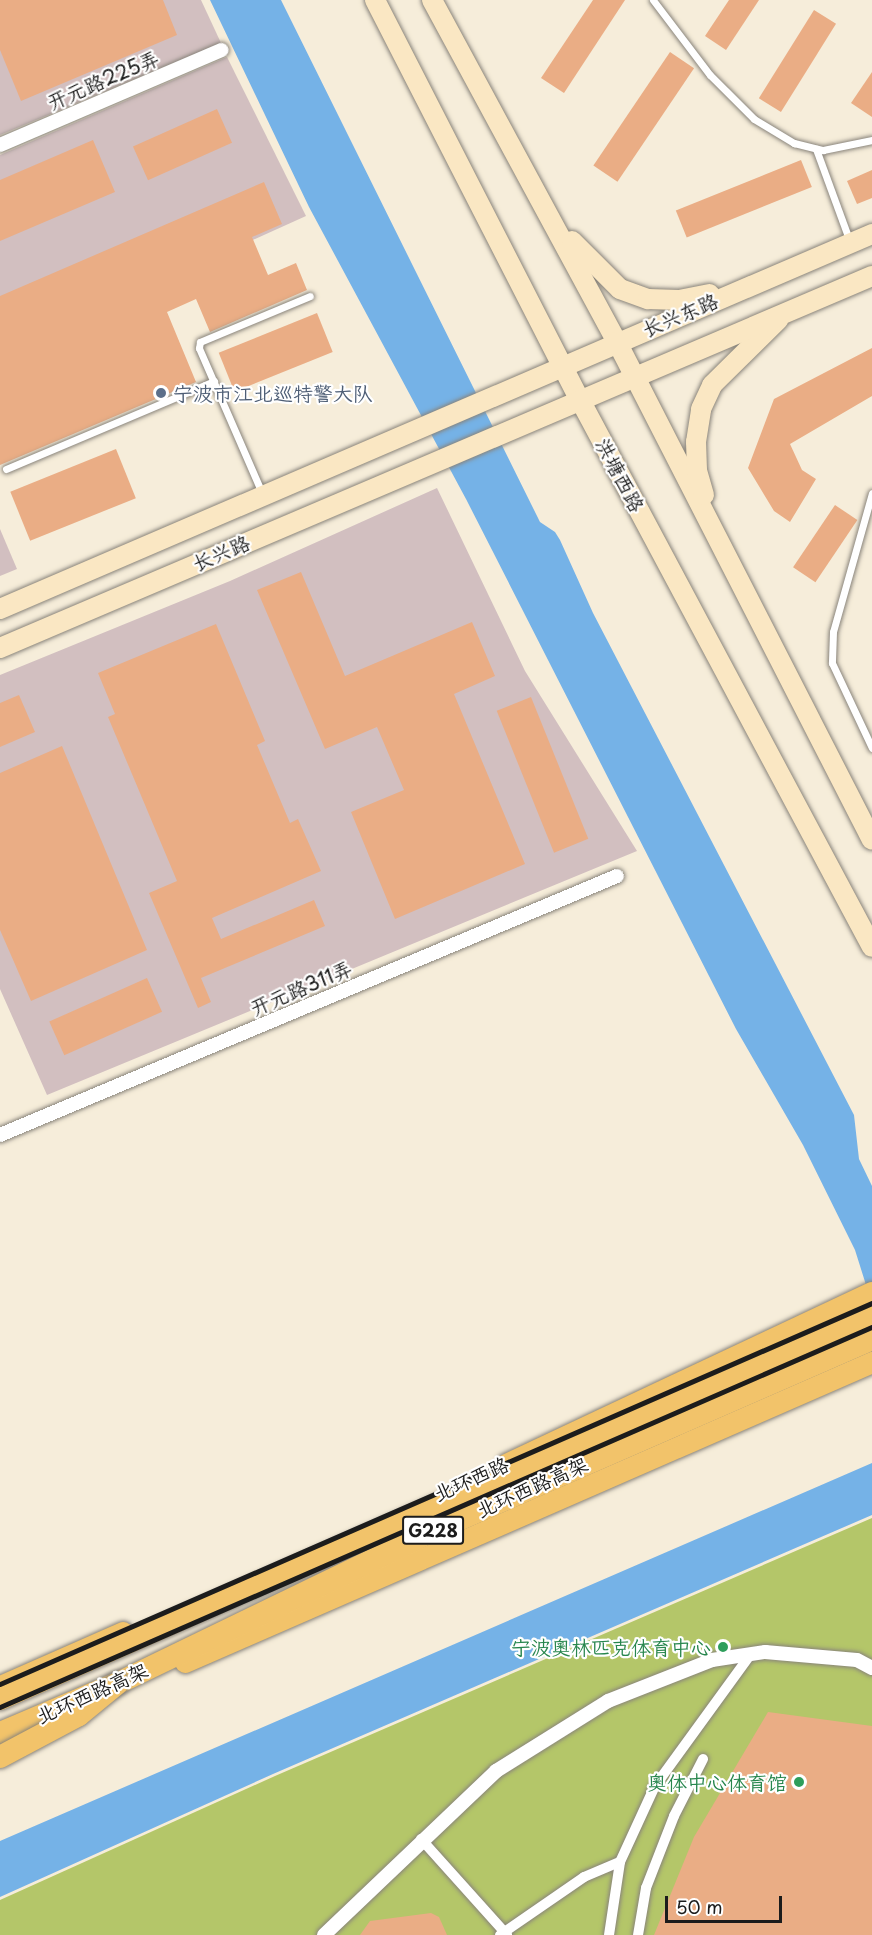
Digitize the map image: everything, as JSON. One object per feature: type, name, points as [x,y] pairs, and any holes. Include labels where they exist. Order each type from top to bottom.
[{"type":"highway","name":"北环西路高架","points":[[0,1699],[872,1314]]},
{"type":"highway","name":"北环西路高架","points":[[0,1733],[118,1683],[431,1532],[872,1339]]},
{"type":"highway","points":[[0,1757],[79,1715],[118,1683]]},
{"type":"main road","name":"洪塘西路","points":[[375,0],[579,398],[872,947]]},
{"type":"main road","points":[[432,0],[617,342],[872,840]]},
{"type":"main road","points":[[544,207],[590,262],[620,289],[648,299],[679,300],[745,288]]},
{"type":"main road","name":"长兴东路","points":[[426,424],[872,234]]},
{"type":"main road","name":"长兴东路","points":[[504,430],[872,276]]},
{"type":"main road","points":[[719,544],[696,470],[701,409],[712,385],[789,310]]},
{"type":"main road","name":"长兴路","points":[[0,609],[426,424]]},
{"type":"main road","name":"长兴路","points":[[0,648],[504,430]]},
{"type":"main road","name":"北环西路","points":[[0,1686],[504,1465],[872,1292]]},
{"type":"main road","points":[[0,1742],[872,1362]]},
{"type":"street","name":"开元路225弄","points":[[0,145],[222,50]]},
{"type":"street","name":"开元路311弄","points":[[0,1135],[617,876]]},
{"type":"street","points":[[609,1935],[620,1862],[655,1786],[751,1654]]},
{"type":"street","points":[[329,1932],[421,1839],[496,1771],[598,1707],[666,1676],[712,1660],[751,1654],[828,1656],[856,1660],[872,1668]]},
{"type":"street","points":[[638,1935],[646,1888],[674,1816],[703,1759]]},
{"type":"street","points":[[421,1839],[504,1934],[584,1877],[620,1862]]},
{"type":"lane","points":[[653,0],[710,75],[754,119],[794,143],[816,148],[872,140]]},
{"type":"lane","points":[[816,148],[850,243]]},
{"type":"lane","points":[[263,495],[214,381],[200,342],[310,296]]},
{"type":"lane","points":[[6,469],[214,381]]},
{"type":"lane","points":[[872,493],[833,632],[832,663],[872,747]]},
{"type":"shaded area","points":[[0,0],[201,0],[221,43],[0,135]]},
{"type":"shaded area","points":[[227,57],[306,216],[0,354],[0,155]]},
{"type":"shaded area","points":[[437,488],[525,671],[637,851],[47,1095],[0,989],[0,675],[230,581]]},
{"type":"shaded area","points":[[0,529],[17,569],[0,576]]},
{"type":"green space","name":"宁波奥林匹克体育中心","points":[[872,1518],[872,1935],[0,1935],[0,1900],[275,1776]]},
{"type":"water","points":[[210,0],[281,0],[540,522],[555,532],[560,540],[593,613],[854,1115],[859,1159],[872,1186],[872,1304],[855,1250],[803,1145],[736,1029],[466,499],[309,207]]},
{"type":"water","points":[[872,1463],[872,1515],[273,1774],[0,1897],[0,1841]]},
{"type":"building","points":[[0,0],[163,0],[177,35],[21,101],[0,50]]},
{"type":"building","points":[[593,0],[625,0],[564,93],[541,78]]},
{"type":"building","points":[[729,0],[759,0],[726,50],[705,36]]},
{"type":"building","points":[[814,10],[836,24],[781,112],[759,98]]},
{"type":"building","points":[[670,52],[694,68],[617,182],[593,166]]},
{"type":"building","points":[[872,72],[872,117],[851,103]]},
{"type":"building","points":[[217,109],[232,143],[148,180],[133,146]]},
{"type":"building","points":[[93,140],[115,192],[0,241],[0,180]]},
{"type":"building","points":[[801,160],[812,187],[687,237],[676,211]]},
{"type":"building","points":[[872,170],[872,198],[857,204],[847,181]]},
{"type":"building","points":[[264,182],[282,224],[252,237],[268,275],[296,263],[307,290],[210,332],[196,299],[167,312],[196,382],[0,465],[0,296]]},
{"type":"building","points":[[317,313],[333,352],[234,392],[219,353]]},
{"type":"building","points":[[872,348],[872,396],[790,444],[802,470],[816,479],[790,522],[774,511],[748,468],[774,399]]},
{"type":"building","points":[[116,449],[136,498],[30,541],[10,492]]},
{"type":"building","points":[[835,505],[857,520],[815,582],[793,567]]},
{"type":"building","points":[[301,572],[345,676],[472,622],[495,676],[454,694],[525,864],[395,919],[351,812],[404,790],[377,727],[325,749],[257,590]]},
{"type":"building","points":[[216,624],[265,741],[257,745],[290,823],[298,819],[321,871],[212,918],[221,939],[314,900],[325,926],[201,978],[211,1002],[198,1008],[149,893],[177,881],[108,717],[115,714],[98,673]]},
{"type":"building","points":[[19,695],[35,732],[0,747],[0,703]]},
{"type":"building","points":[[531,697],[588,839],[554,853],[497,711]]},
{"type":"building","points":[[62,746],[147,950],[31,1001],[0,930],[0,773]]},
{"type":"building","points":[[147,978],[162,1012],[64,1055],[49,1022]]},
{"type":"building","name":"奥体中心体育馆","points":[[768,1712],[872,1726],[872,1935],[654,1935],[694,1837]]},
{"type":"building","points":[[431,1913],[439,1917],[447,1935],[360,1935],[370,1921]]},
{"type":"railway","points":[[0,1684],[872,1303]]},
{"type":"railway","points":[[0,1707],[872,1327]]},
{"type":"place","name":"宁波市江北巡特警大队","points":[[161,393]]},
{"type":"place","name":"宁波奥林匹克体育中心","points":[[723,1647]]},
{"type":"place","name":"奥体中心体育馆","points":[[799,1782]]}]
